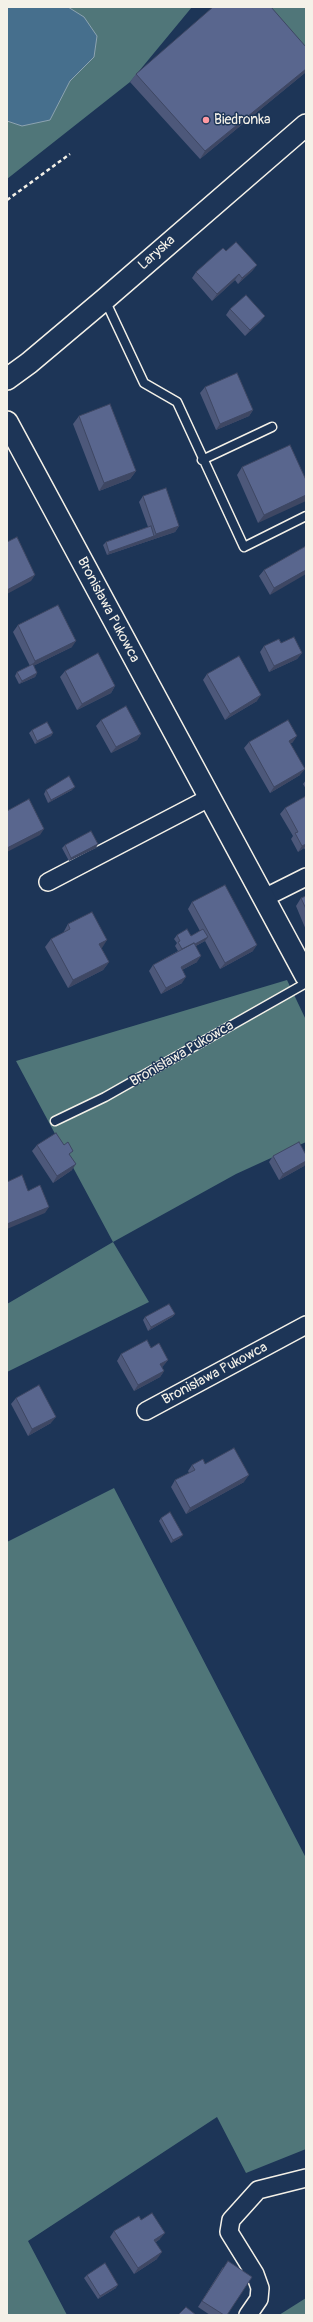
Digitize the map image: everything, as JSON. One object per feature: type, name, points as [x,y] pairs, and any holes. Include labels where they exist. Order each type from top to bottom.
[{"type":"street","name":"Laryska","points":[[7,379],[29,363],[105,299],[306,125]]},
{"type":"street","name":"Bronisława Pukowca","points":[[7,422],[306,976]]},
{"type":"street","points":[[48,882],[209,798]]},
{"type":"street","points":[[264,898],[306,877]]},
{"type":"street","name":"Bronisława Pukowca","points":[[146,1412],[306,1325]]},
{"type":"street","points":[[248,2315],[259,2299],[260,2288],[255,2274],[229,2232],[231,2220],[258,2190],[306,2178]]},
{"type":"lane","points":[[105,299],[144,383],[177,402],[202,460],[244,547],[306,516]]},
{"type":"lane","points":[[202,460],[272,427]]},
{"type":"lane","name":"Bronisława Pukowca","points":[[55,1121],[105,1098],[306,983]]},
{"type":"path","points":[[7,200],[70,154]]},
{"type":"green space","points":[[7,7],[192,7],[130,82],[7,179]]},
{"type":"green space","points":[[266,7],[306,7],[306,53]]},
{"type":"green space","points":[[287,980],[306,1020],[306,1142],[236,1174],[113,1242],[16,1061]]},
{"type":"green space","points":[[113,1242],[149,1302],[7,1372],[7,1304]]},
{"type":"green space","points":[[114,1488],[306,1858],[306,2149],[246,2173],[217,2117],[28,2241],[67,2315],[7,2315],[7,1542]]},
{"type":"green space","points":[[306,2298],[306,2315],[279,2315]]},
{"type":"water","points":[[7,7],[68,7],[84,17],[97,36],[94,57],[70,81],[50,120],[22,126],[7,121]]},
{"type":"building","name":"Biedronka","points":[[213,7],[271,7],[306,47],[306,69],[205,151],[136,74]]},
{"type":"building","points":[[236,242],[257,265],[242,278],[239,274],[217,294],[196,272],[223,248],[226,251]]},
{"type":"building","points":[[246,295],[265,316],[250,330],[230,309]]},
{"type":"building","points":[[237,373],[253,410],[220,424],[205,387]]},
{"type":"building","points":[[110,404],[136,471],[104,483],[79,416]]},
{"type":"building","points":[[290,445],[306,480],[306,495],[264,515],[242,467]]},
{"type":"building","points":[[166,488],[179,526],[156,534],[143,496]]},
{"type":"building","points":[[151,526],[154,536],[109,552],[106,542]]},
{"type":"building","points":[[17,537],[35,575],[7,590],[7,542]]},
{"type":"building","points":[[306,546],[306,570],[274,588],[264,570]]},
{"type":"building","points":[[58,605],[76,641],[35,661],[18,625]]},
{"type":"building","points":[[294,637],[302,653],[274,666],[264,646],[279,639],[281,643]]},
{"type":"building","points":[[98,653],[115,686],[82,704],[65,671]]},
{"type":"building","points":[[239,656],[261,695],[230,714],[207,674]]},
{"type":"building","points":[[33,664],[37,673],[22,681],[17,672]]},
{"type":"building","points":[[126,706],[141,734],[116,747],[101,720]]},
{"type":"building","points":[[288,720],[297,736],[289,741],[305,769],[274,787],[249,742]]},
{"type":"building","points":[[47,722],[53,733],[37,741],[32,730]]},
{"type":"building","points":[[69,776],[75,787],[51,800],[46,790]]},
{"type":"building","points":[[306,796],[306,844],[302,846],[295,833],[298,832],[285,808]]},
{"type":"building","points":[[29,799],[44,829],[7,848],[7,811]]},
{"type":"building","points":[[91,831],[98,844],[71,858],[65,845]]},
{"type":"building","points":[[225,885],[257,945],[225,963],[192,902]]},
{"type":"building","points":[[306,896],[306,909],[301,898]]},
{"type":"building","points":[[92,912],[107,940],[99,944],[109,962],[73,980],[51,939],[70,929],[68,924]]},
{"type":"building","points":[[187,929],[191,936],[203,929],[208,937],[182,949],[178,942],[180,941],[177,935]]},
{"type":"building","points":[[194,943],[201,956],[181,967],[186,977],[166,988],[153,965]]},
{"type":"building","points":[[56,1133],[64,1145],[68,1142],[73,1151],[69,1154],[76,1164],[57,1176],[37,1145]]},
{"type":"building","points":[[299,1142],[306,1155],[306,1161],[283,1174],[273,1156]]},
{"type":"building","points":[[22,1175],[28,1191],[40,1185],[49,1207],[7,1224],[7,1182]]},
{"type":"building","points":[[169,1304],[175,1314],[151,1327],[145,1317]]},
{"type":"building","points":[[147,1340],[151,1348],[159,1343],[168,1360],[160,1364],[164,1371],[138,1385],[121,1354]]},
{"type":"building","points":[[39,1385],[56,1417],[32,1429],[16,1398]]},
{"type":"building","points":[[234,1448],[249,1475],[190,1508],[175,1480],[195,1470],[192,1465],[203,1459],[205,1464]]},
{"type":"building","points":[[170,1512],[183,1535],[173,1540],[161,1518]]},
{"type":"building","points":[[152,2213],[165,2233],[154,2240],[162,2252],[138,2268],[114,2231],[139,2216],[141,2220]]},
{"type":"building","points":[[228,2261],[252,2277],[227,2315],[224,2315],[202,2301]]},
{"type":"building","points":[[105,2263],[118,2285],[100,2296],[87,2275]]},
{"type":"building","points":[[186,2307],[196,2315],[178,2315]]},
{"type":"place","name":"Biedronka","points":[[206,120]]}]
